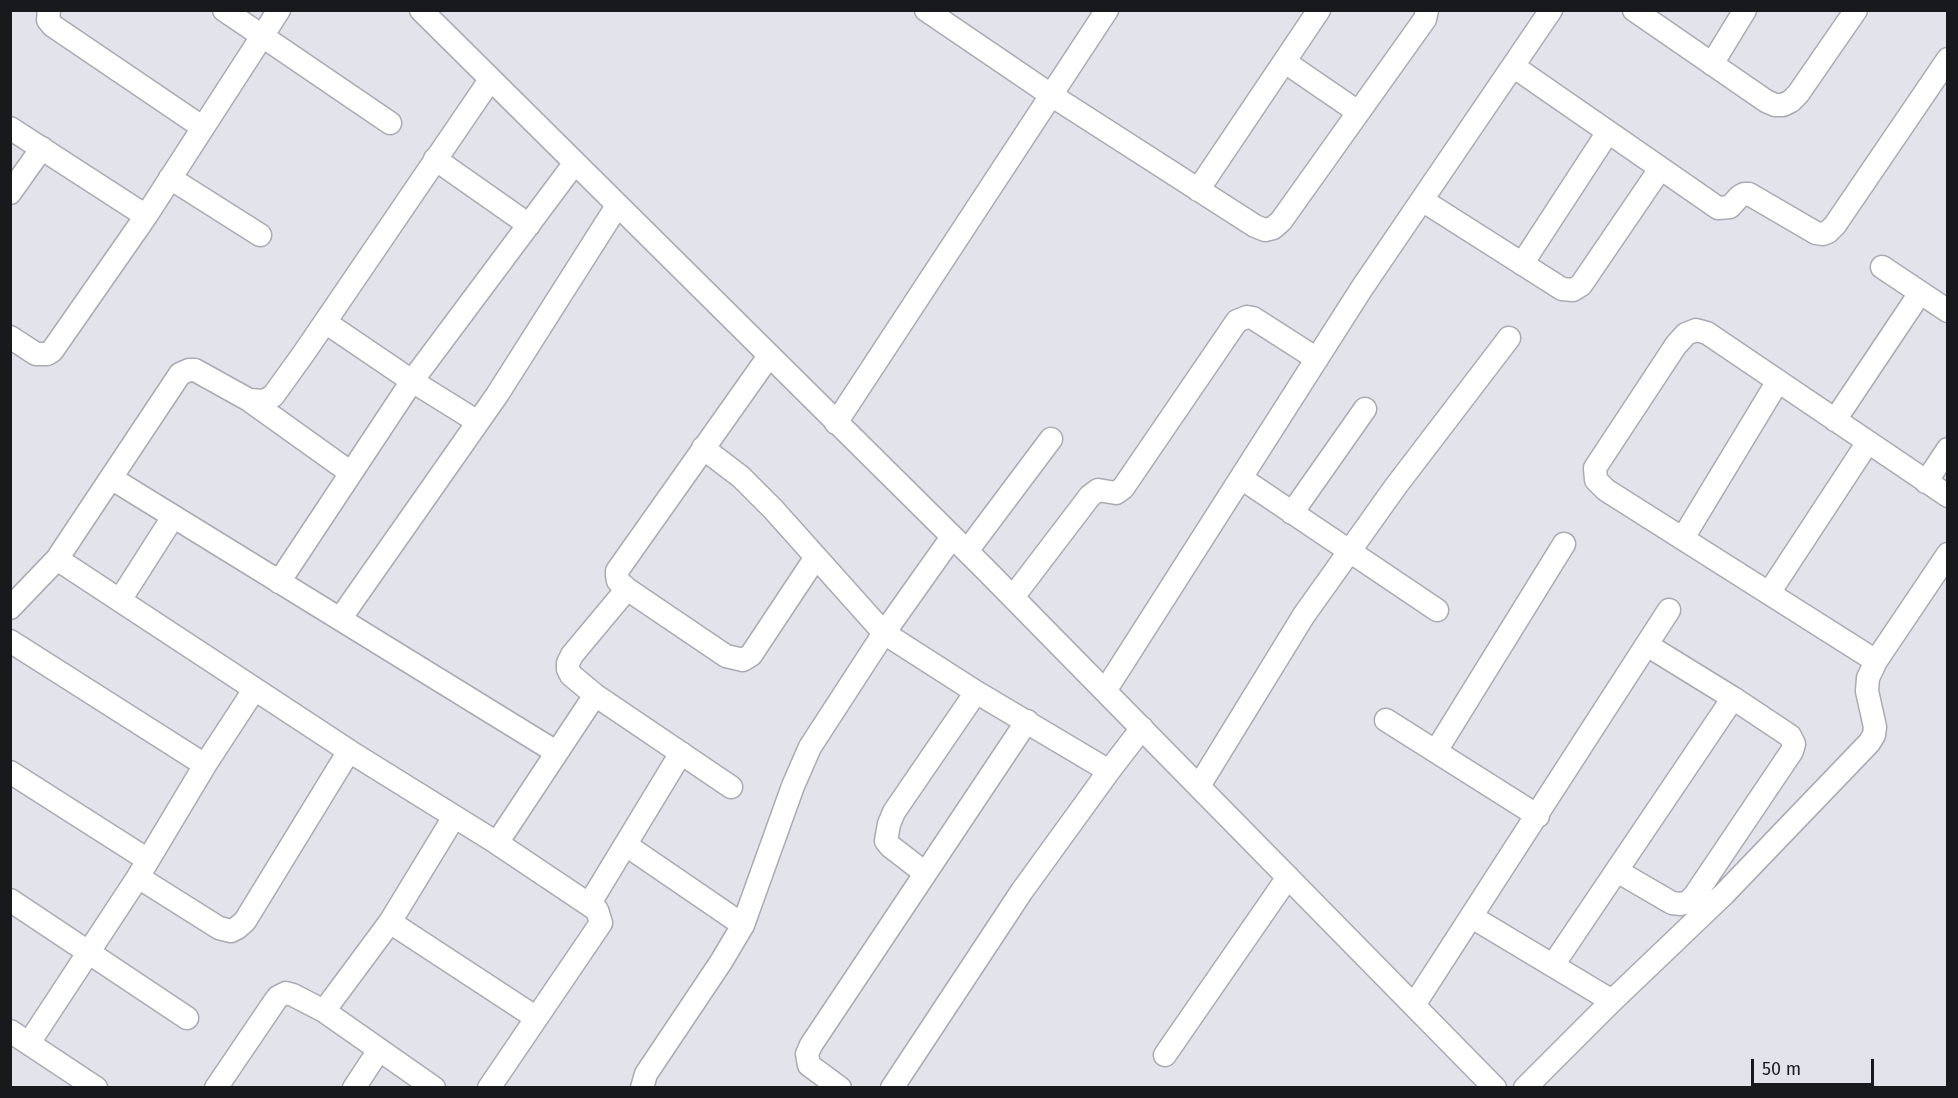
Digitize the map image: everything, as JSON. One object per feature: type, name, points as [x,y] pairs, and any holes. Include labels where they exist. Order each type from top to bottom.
[{"type":"street","points":[[49,10],[48,20],[53,26],[202,127]]},
{"type":"street","points":[[224,10],[390,123]]},
{"type":"street","points":[[10,337],[36,354],[47,354],[52,351],[146,216],[279,10]]},
{"type":"street","points":[[421,10],[1013,597],[1495,1088]]},
{"type":"street","points":[[926,10],[1051,95],[1255,226],[1265,230],[1273,228],[1281,221],[1425,19],[1427,10]]},
{"type":"street","points":[[836,423],[1107,10]]},
{"type":"street","points":[[1198,190],[1320,10]]},
{"type":"street","points":[[1106,691],[1362,288],[1551,10]]},
{"type":"street","points":[[1634,10],[1774,105],[1783,105],[1798,94],[1856,10]]},
{"type":"street","points":[[1712,64],[1745,10]]},
{"type":"street","points":[[1513,66],[1718,208],[1730,207],[1739,197],[1744,194],[1749,195],[1816,233],[1823,234],[1828,232],[1947,59]]},
{"type":"street","points":[[1285,62],[1358,112]]},
{"type":"street","points":[[249,400],[264,401],[273,396],[490,80]]},
{"type":"street","points":[[10,128],[146,216]]},
{"type":"street","points":[[1522,264],[1608,132]]},
{"type":"street","points":[[10,193],[42,148]]},
{"type":"street","points":[[435,159],[529,225]]},
{"type":"street","points":[[279,582],[412,381],[574,164]]},
{"type":"street","points":[[1422,200],[1563,290],[1573,290],[1581,285],[1660,169]]},
{"type":"street","points":[[170,178],[260,235]]},
{"type":"street","points":[[340,619],[478,422],[617,206]]},
{"type":"street","points":[[1882,267],[1947,311]]},
{"type":"street","points":[[1835,420],[1920,293]]},
{"type":"street","points":[[1013,597],[1089,496],[1098,490],[1116,493],[1123,488],[1237,321],[1242,318],[1253,318],[1317,359]]},
{"type":"street","points":[[325,322],[478,422]]},
{"type":"street","points":[[1876,661],[1606,490],[1594,476],[1595,468],[1676,345],[1686,334],[1695,330],[1707,333],[1947,496]]},
{"type":"street","points":[[1198,786],[1304,615],[1509,338]]},
{"type":"street","points":[[769,356],[617,571],[618,581],[726,656],[743,660],[751,655],[816,557]]},
{"type":"street","points":[[16,594],[57,559],[184,372],[195,370],[249,400],[351,473]]},
{"type":"street","points":[[1683,538],[1778,381]]},
{"type":"street","points":[[1292,513],[1365,410]]},
{"type":"street","points":[[642,1088],[646,1074],[743,925],[793,786],[810,747],[884,633],[1052,438]]},
{"type":"street","points":[[1769,593],[1868,442]]},
{"type":"street","points":[[703,448],[758,494],[884,633],[976,692],[1109,771]]},
{"type":"street","points":[[1926,482],[1947,449]]},
{"type":"street","points":[[111,478],[556,753]]},
{"type":"street","points":[[1241,478],[1437,610]]},
{"type":"street","points":[[120,600],[173,517]]},
{"type":"street","points":[[1436,751],[1564,544]]},
{"type":"street","points":[[1525,1088],[1724,894],[1869,743],[1874,735],[1875,727],[1867,691],[1868,678],[1876,661],[1947,554]]},
{"type":"street","points":[[57,559],[254,690],[497,843],[590,903],[597,910],[601,923],[535,1017],[489,1088]]},
{"type":"street","points":[[627,589],[572,656],[568,663],[571,675],[595,695],[731,787]]},
{"type":"street","points":[[1414,1005],[1669,610]]},
{"type":"street","points":[[10,642],[205,765]]},
{"type":"street","points":[[1617,871],[1672,903],[1688,902],[1715,866],[1792,751],[1794,744],[1790,736],[1647,645]]},
{"type":"street","points":[[96,1088],[20,1037],[89,952],[254,690]]},
{"type":"street","points":[[925,873],[886,841],[888,824],[976,692]]},
{"type":"street","points":[[497,843],[595,695]]},
{"type":"street","points":[[1553,965],[1733,698]]},
{"type":"street","points":[[1386,720],[1538,816]]},
{"type":"street","points":[[840,1088],[809,1065],[807,1054],[1027,721]]},
{"type":"street","points":[[892,1088],[1022,891],[1142,728]]},
{"type":"street","points":[[14,782],[143,869],[219,928],[231,931],[245,921],[349,751]]},
{"type":"street","points":[[590,903],[681,753]]},
{"type":"street","points":[[324,1011],[390,922],[454,817]]},
{"type":"street","points":[[626,845],[743,925]]},
{"type":"street","points":[[1165,1055],[1288,877]]},
{"type":"street","points":[[10,900],[187,1018]]},
{"type":"street","points":[[1472,917],[1612,1001]]},
{"type":"street","points":[[390,922],[535,1017]]},
{"type":"street","points":[[216,1088],[278,997],[286,993],[324,1011],[434,1088]]},
{"type":"street","points":[[354,1088],[379,1050]]}]
